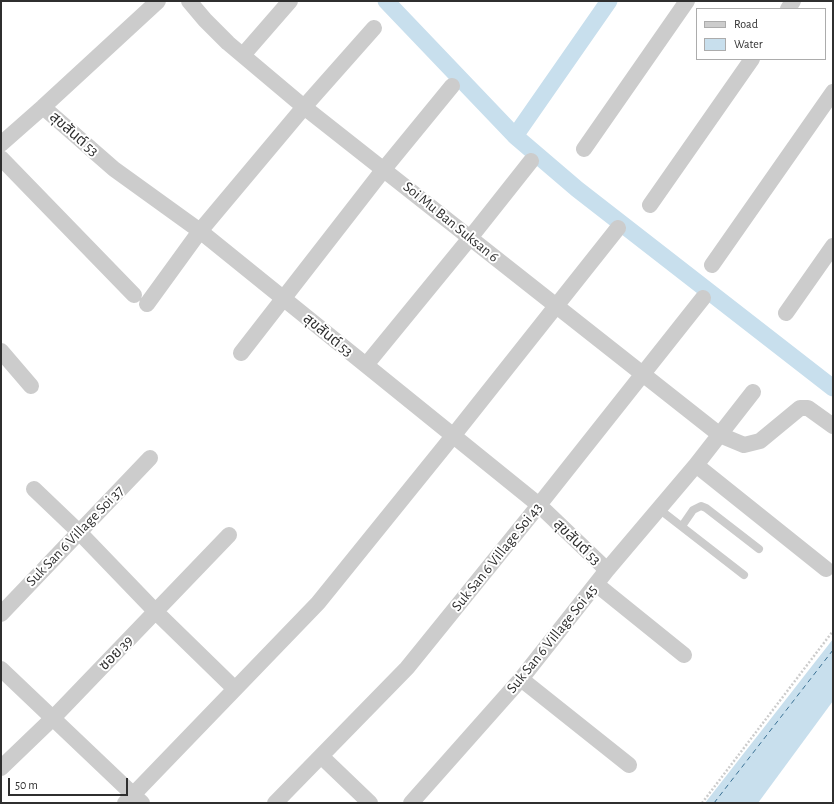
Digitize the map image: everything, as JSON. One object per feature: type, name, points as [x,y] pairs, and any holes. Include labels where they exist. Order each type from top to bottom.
[{"type":"street","points":[[1,144],[44,107],[158,1]]},
{"type":"street","name":"Soi Mu Ban Suksan 6","points":[[189,1],[228,43],[304,107],[720,435],[744,445],[760,441],[800,408],[808,408],[833,426]]},
{"type":"street","points":[[243,55],[290,1]]},
{"type":"street","points":[[584,149],[687,1]]},
{"type":"street","points":[[1,158],[141,300],[304,107],[374,28]]},
{"type":"street","points":[[650,205],[751,60]]},
{"type":"street","points":[[240,354],[384,169],[452,86]]},
{"type":"street","points":[[712,265],[833,92]]},
{"type":"street","name":"สุขสันต์ 53","points":[[44,107],[114,168],[200,231],[539,505],[607,570]]},
{"type":"street","points":[[366,365],[470,238],[531,160]]},
{"type":"street","points":[[1,669],[53,718],[133,800],[235,689],[318,603],[618,228]]},
{"type":"street","points":[[786,313],[833,246]]},
{"type":"street","name":"Suk San 6 Village Soi 43","points":[[275,803],[322,757],[407,668],[539,505],[703,298]]},
{"type":"street","points":[[1,351],[31,386]]},
{"type":"street","name":"Suk San 6 Village Soi 45","points":[[412,803],[521,679],[607,570],[696,465],[753,392]]},
{"type":"street","name":"Suk San 6 Village Soi 37","points":[[1,614],[150,458]]},
{"type":"street","points":[[696,465],[826,569]]},
{"type":"street","points":[[34,489],[79,532],[156,612],[235,689]]},
{"type":"street","name":"ซอย 39","points":[[1,768],[53,718],[229,535]]},
{"type":"street","points":[[596,584],[684,655]]},
{"type":"street","points":[[521,679],[629,765]]},
{"type":"street","points":[[322,757],[370,803]]},
{"type":"lane","points":[[682,526],[693,510],[701,506],[706,508],[759,549]]},
{"type":"lane","points":[[659,509],[744,575]]},
{"type":"path","points":[[702,803],[833,631]]},
{"type":"water","points":[[833,639],[833,701],[758,803],[705,803]]},
{"type":"waterway","points":[[386,1],[515,136],[577,189],[833,388]]},
{"type":"waterway","points":[[515,136],[609,1]]},
{"type":"ferry route","points":[[714,803],[833,650]]}]
